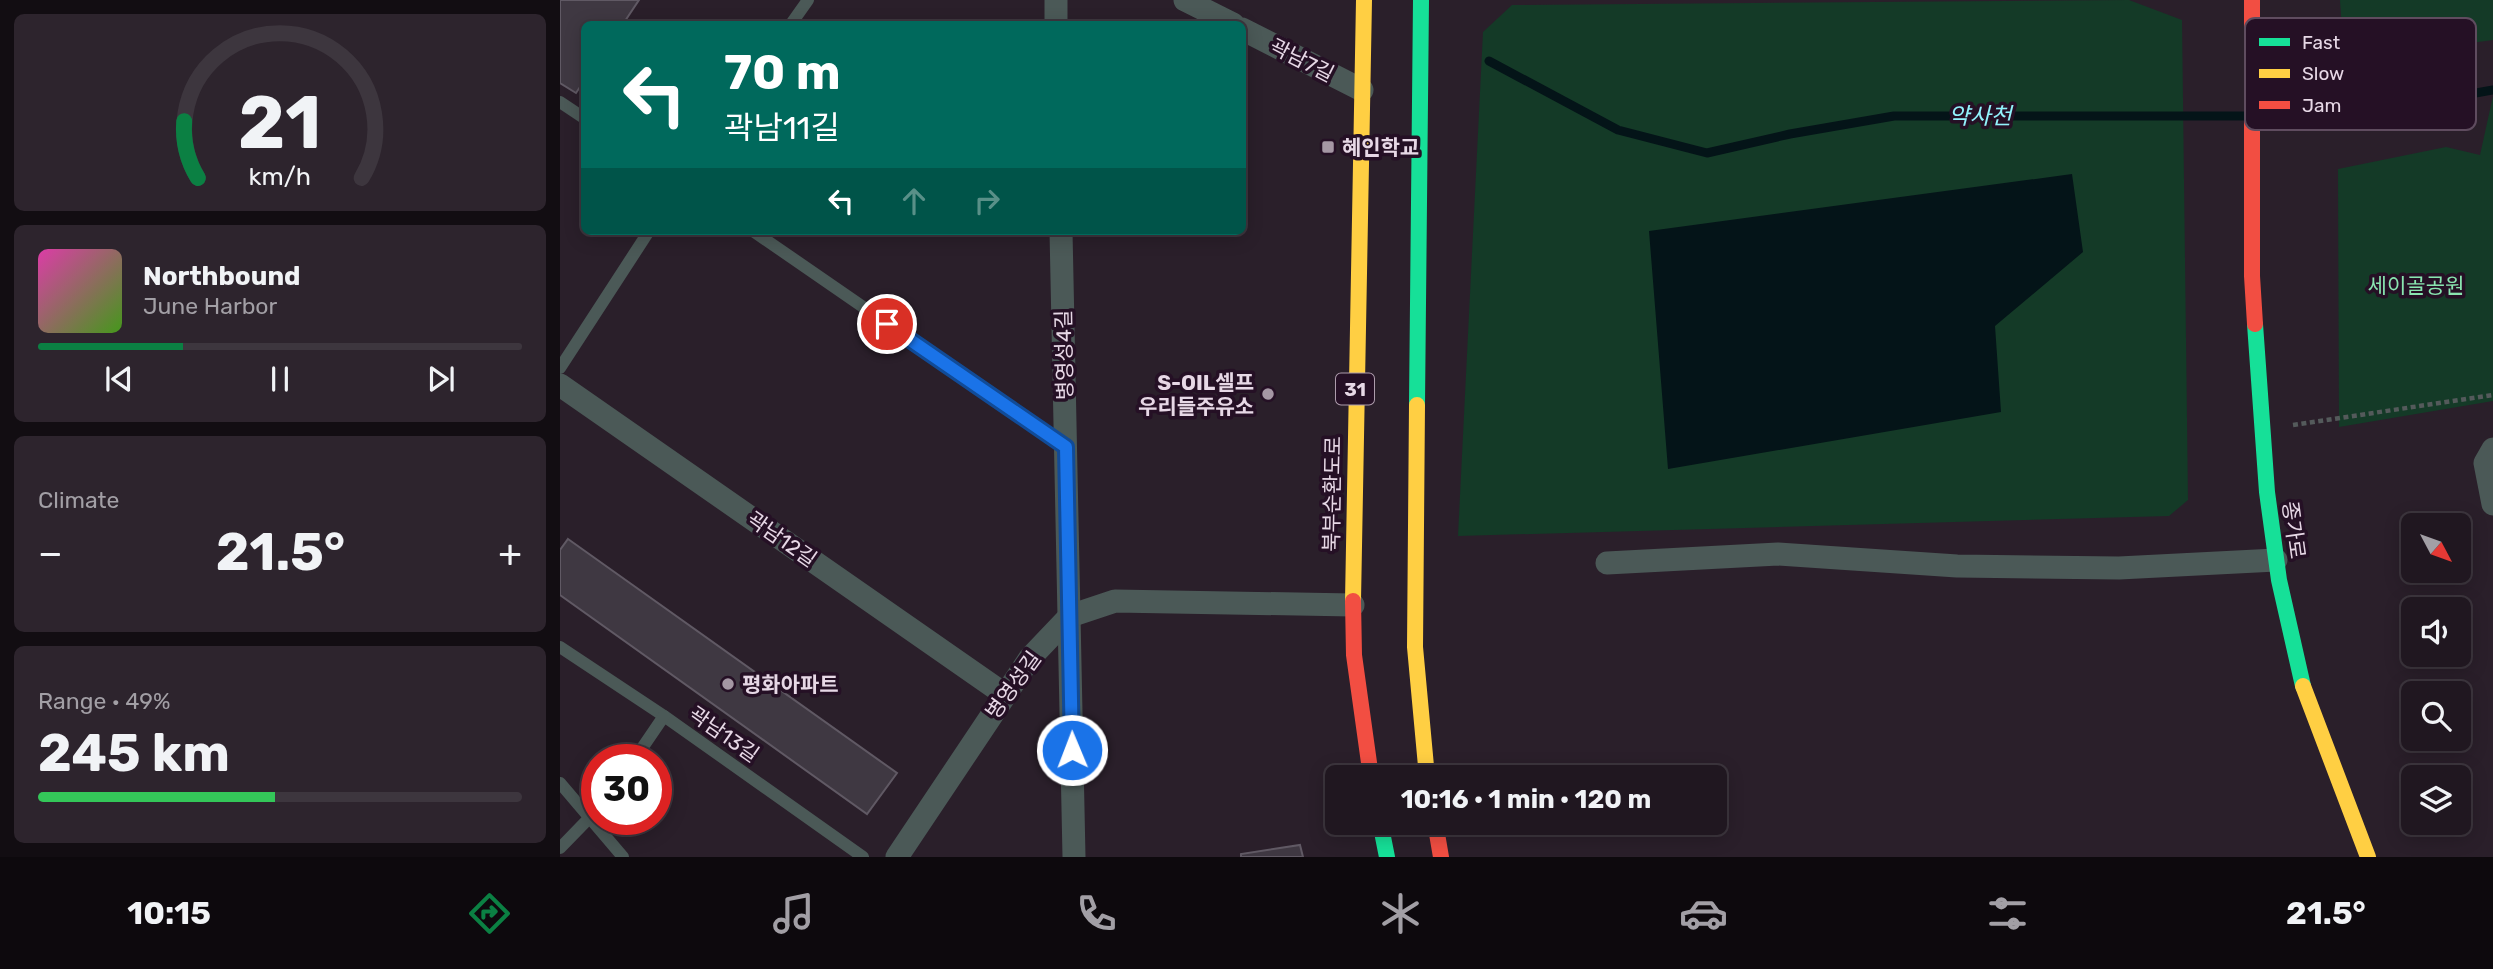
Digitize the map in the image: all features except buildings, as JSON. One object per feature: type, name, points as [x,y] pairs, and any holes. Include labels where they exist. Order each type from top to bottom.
[{"type":"main road","name":"북부순환도로","points":[[1364,0],[1353,460],[1353,605],[1354,654],[1369,765]]},
{"type":"main road","points":[[1422,0],[1415,647],[1426,765]]},
{"type":"main road","name":"종가로","points":[[2252,0],[2252,18]]},
{"type":"main road","name":"종가로","points":[[2252,130],[2251,195],[2262,432],[2276,560],[2304,690],[2368,857]]},
{"type":"main road","points":[[1383,835],[1387,857]]},
{"type":"main road","points":[[1437,835],[1441,857]]},
{"type":"street","points":[[1056,0],[1056,21]]},
{"type":"street","points":[[1185,0],[1227,21]]},
{"type":"street","name":"곽남7길","points":[[1246,31],[1362,90]]},
{"type":"street","name":"병영성4길","points":[[1061,235],[1074,857]]},
{"type":"street","name":"곽남12길","points":[[560,384],[1004,694]]},
{"type":"street","points":[[2493,449],[2485,463],[2493,504]]},
{"type":"street","points":[[1607,563],[1778,554],[1957,566],[2119,568],[2276,560]]},
{"type":"street","name":"병영성길","points":[[897,857],[1030,657],[1070,616],[1115,601],[1353,605]]},
{"type":"lane","points":[[793,21],[808,0]]},
{"type":"lane","points":[[560,102],[581,116]]},
{"type":"lane","points":[[560,368],[646,235]]},
{"type":"lane","points":[[759,235],[1066,447]]},
{"type":"lane","name":"곽남13길","points":[[560,647],[664,716],[863,857]]},
{"type":"lane","points":[[645,744],[664,716]]},
{"type":"lane","points":[[560,783],[581,802]]},
{"type":"lane","points":[[560,848],[581,826]]},
{"type":"lane","points":[[608,835],[623,857]]},
{"type":"path","points":[[2262,432],[2493,395]]},
{"type":"green space","points":[[2129,0],[2182,20],[2188,500],[2169,516],[1458,536],[1483,32],[1512,5]]},
{"type":"green space","points":[[2340,0],[2493,0],[2493,40],[2476,42],[2476,18],[2341,18]]},
{"type":"green space","name":"세이골공원","points":[[2493,96],[2493,401],[2339,427],[2338,169],[2446,147],[2480,155]]},
{"type":"shaded area","points":[[2072,174],[2083,252],[1995,326],[2001,412],[1668,469],[1649,231]]},
{"type":"waterway","name":"약사천","points":[[1489,61],[1618,130],[1707,153],[1790,134],[1894,116],[2245,116]]},
{"type":"waterway","name":"약사천","points":[[2476,93],[2493,90]]},
{"type":"traffic: fast","points":[[1417,405],[1421,0]]},
{"type":"traffic: fast","points":[[2255,324],[2267,492],[2279,580],[2303,686]]},
{"type":"traffic: fast","points":[[1383,835],[1387,857]]},
{"type":"traffic: slow","points":[[1353,601],[1364,0]]},
{"type":"traffic: slow","points":[[1417,405],[1415,647],[1426,765]]},
{"type":"traffic: slow","points":[[2303,686],[2368,857]]},
{"type":"traffic: jam","points":[[2252,0],[2252,18]]},
{"type":"traffic: jam","points":[[2252,130],[2252,276],[2255,324]]},
{"type":"traffic: jam","points":[[1353,601],[1354,655],[1369,765]]},
{"type":"traffic: jam","points":[[1437,835],[1441,857]]},
{"type":"place","name":"혜인학교","points":[[1328,147]]},
{"type":"place","name":"S-OIL셀프 우리들주유소","points":[[1268,394]]},
{"type":"place","name":"평화아파트","points":[[728,684]]},
{"type":"route","points":[[887,324],[1066,447],[1072,750]]}]
